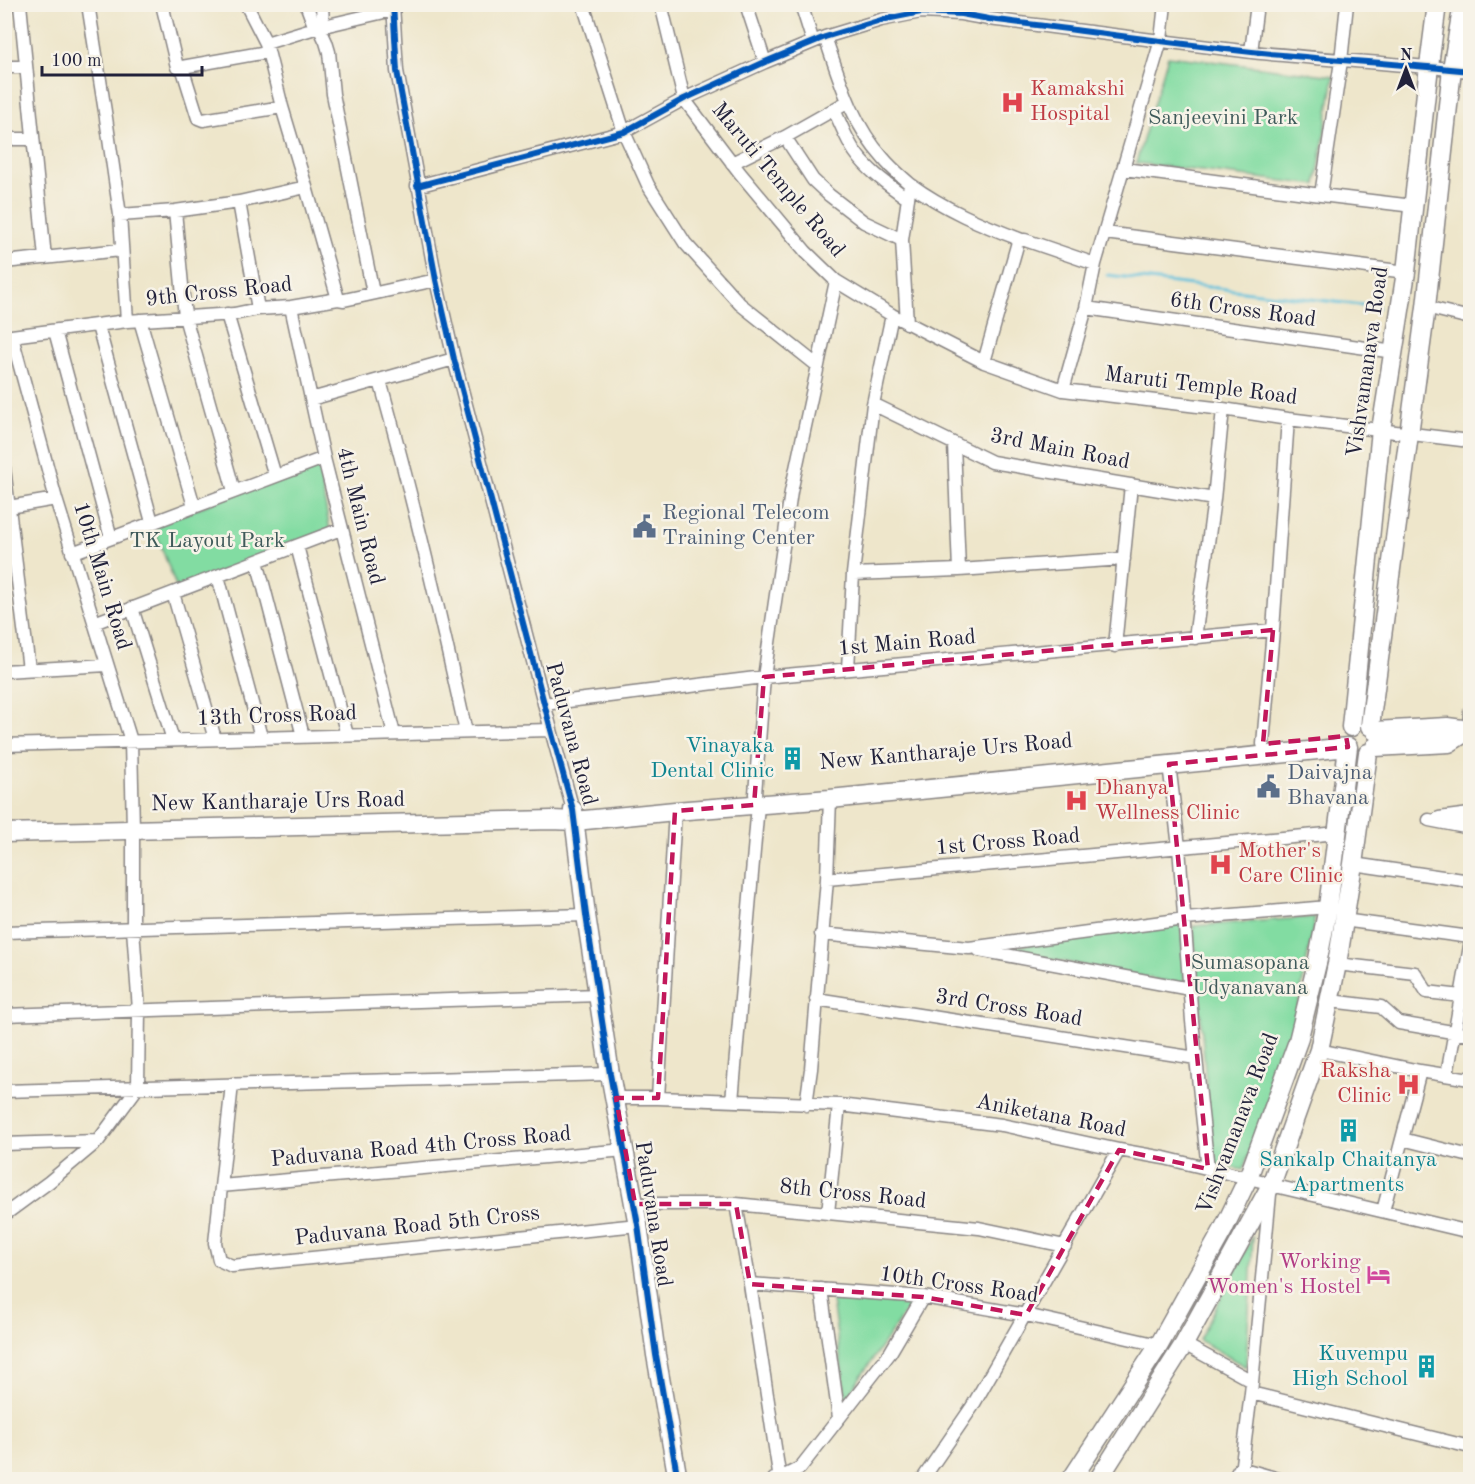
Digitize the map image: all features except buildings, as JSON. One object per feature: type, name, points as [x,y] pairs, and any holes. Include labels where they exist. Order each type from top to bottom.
[{"type":"main road","name":"Vishvamanava Road","points":[[1071,1479],[1159,1345],[1223,1230],[1248,1178],[1298,1041],[1328,907],[1338,833],[1381,430],[1406,272],[1437,4]]},
{"type":"main road","name":"Vishvamanava Road","points":[[1098,1479],[1184,1344],[1271,1185],[1319,1050],[1337,964],[1372,739],[1409,433],[1461,70],[1463,4]]},
{"type":"main road","points":[[1372,739],[1360,723],[1348,737],[1355,753],[1359,754],[1372,739],[1447,727],[1469,730]]},
{"type":"main road","name":"New Kantharaje Urs Road","points":[[574,815],[675,811],[1051,766],[1348,737]]},
{"type":"main road","name":"New Kantharaje Urs Road","points":[[4,833],[552,820],[574,815],[757,800],[830,799],[1169,764],[1348,737]]},
{"type":"main road","name":"Paduvana Road","points":[[574,815],[586,915],[610,1074],[635,1204],[656,1355],[678,1479]]},
{"type":"street","points":[[20,4],[45,258]]},
{"type":"street","points":[[88,4],[120,215],[121,250],[134,321],[194,506]]},
{"type":"street","points":[[162,4],[177,67],[267,48],[319,27],[393,7]]},
{"type":"street","points":[[246,4],[267,48],[338,299]]},
{"type":"street","points":[[306,4],[329,52],[333,94],[373,293]]},
{"type":"street","points":[[319,27],[322,4]]},
{"type":"street","points":[[584,4],[624,132],[648,185],[685,243],[740,304],[818,366]]},
{"type":"street","name":"Maruti Temple Road","points":[[661,4],[684,99],[732,163],[806,252],[836,281],[892,315],[984,362],[1063,390],[1381,430]]},
{"type":"street","points":[[746,4],[765,62]]},
{"type":"street","points":[[801,4],[861,128],[882,158],[910,184],[924,195],[956,210],[964,217],[1022,240],[1095,264]]},
{"type":"street","points":[[1063,390],[1086,308],[1095,264],[1161,40],[1165,4]]},
{"type":"street","points":[[1251,52],[1257,4]]},
{"type":"street","points":[[1321,195],[1347,4]]},
{"type":"street","name":"Paduvana Road","points":[[393,7],[397,71],[436,280],[454,359],[574,815]]},
{"type":"street","points":[[417,186],[624,132],[684,99],[819,40],[881,20],[921,12],[961,9],[989,19],[1251,52],[1461,70]]},
{"type":"street","points":[[4,67],[26,67]]},
{"type":"street","points":[[182,67],[198,118],[203,120],[282,107]]},
{"type":"street","points":[[732,163],[785,137],[847,102]]},
{"type":"street","points":[[834,110],[861,160],[876,175],[908,199]]},
{"type":"street","points":[[785,137],[813,180],[829,195],[864,222],[902,240]]},
{"type":"street","points":[[4,140],[33,139]]},
{"type":"street","points":[[1124,169],[1413,206]]},
{"type":"street","points":[[907,322],[902,240],[910,184]]},
{"type":"street","points":[[120,215],[175,211],[239,202],[306,186]]},
{"type":"street","points":[[239,202],[258,309]]},
{"type":"street","points":[[175,211],[185,317],[234,491]]},
{"type":"street","points":[[1105,233],[1406,272]]},
{"type":"street","points":[[984,362],[1018,242],[1022,240]]},
{"type":"street","points":[[4,262],[121,250]]},
{"type":"street","name":"9th Cross Road","points":[[8,337],[134,321],[227,314],[344,300],[436,280]]},
{"type":"street","points":[[732,1101],[757,800],[764,677],[791,492],[836,281]]},
{"type":"street","name":"4th Main Road","points":[[291,306],[324,458],[394,734]]},
{"type":"street","points":[[1426,307],[1470,318]]},
{"type":"street","name":"6th Cross Road","points":[[1086,308],[1394,352]]},
{"type":"street","points":[[227,314],[275,476]]},
{"type":"street","points":[[848,669],[853,574],[873,404],[892,315]]},
{"type":"street","points":[[98,326],[152,522]]},
{"type":"street","points":[[55,331],[111,538]]},
{"type":"street","name":"10th Main Road","points":[[8,337],[131,741],[134,929],[139,1010],[138,1087]]},
{"type":"street","points":[[311,399],[454,359]]},
{"type":"street","points":[[380,381],[431,572],[466,732]]},
{"type":"street","name":"3rd Main Road","points":[[873,404],[992,462],[1214,498]]},
{"type":"street","points":[[1195,638],[1214,498],[1223,409]]},
{"type":"street","points":[[1263,744],[1274,630],[1288,419]]},
{"type":"street","points":[[1381,430],[1470,441]]},
{"type":"street","points":[[954,444],[959,570]]},
{"type":"street","points":[[72,553],[324,458]]},
{"type":"street","points":[[4,468],[29,669]]},
{"type":"street","points":[[1115,646],[1131,485]]},
{"type":"street","points":[[9,507],[56,499]]},
{"type":"street","points":[[94,623],[342,529]]},
{"type":"street","points":[[297,546],[347,735]]},
{"type":"street","points":[[853,574],[959,570],[1124,559]]},
{"type":"street","points":[[257,561],[303,736]]},
{"type":"street","points":[[218,576],[261,737]]},
{"type":"street","points":[[174,592],[215,739]]},
{"type":"street","points":[[132,608],[173,740]]},
{"type":"street","name":"1st Main Road","points":[[544,704],[764,677],[1274,630]]},
{"type":"street","points":[[4,671],[107,665]]},
{"type":"street","points":[[1469,730],[1470,711]]},
{"type":"street","name":"13th Cross Road","points":[[4,745],[551,730]]},
{"type":"street","points":[[1169,764],[1179,847],[1196,1058],[1208,1169]]},
{"type":"street","points":[[806,1105],[827,879],[830,799]]},
{"type":"street","points":[[658,1098],[675,811]]},
{"type":"street","points":[[1470,814],[1429,820],[1470,828]]},
{"type":"street","name":"1st Cross Road","points":[[827,879],[1338,833]]},
{"type":"street","points":[[1353,864],[1470,881]]},
{"type":"street","points":[[969,948],[1185,920],[1328,907]]},
{"type":"street","points":[[4,932],[586,915]]},
{"type":"street","points":[[1343,920],[1470,937]]},
{"type":"street","points":[[821,934],[969,948],[1190,989]]},
{"type":"street","points":[[1447,1075],[1465,990],[1470,946]]},
{"type":"street","points":[[1337,964],[1415,973],[1427,992],[1465,990]]},
{"type":"street","points":[[4,1015],[599,995]]},
{"type":"street","name":"3rd Cross Road","points":[[816,999],[1196,1058]]},
{"type":"street","points":[[1330,1001],[1381,1007],[1399,1023],[1470,1035]]},
{"type":"street","points":[[1319,1050],[1470,1079]]},
{"type":"street","points":[[1383,1211],[1420,1071]]},
{"type":"street","points":[[4,1091],[610,1074]]},
{"type":"street","points":[[221,1186],[232,1084]]},
{"type":"street","points":[[4,1215],[63,1171],[98,1141],[138,1087]]},
{"type":"street","name":"Aniketana Road","points":[[616,1098],[838,1105],[1002,1125],[1164,1158],[1470,1232]]},
{"type":"street","points":[[828,1213],[838,1105]]},
{"type":"street","points":[[1402,1139],[1470,1156]]},
{"type":"street","points":[[4,1144],[98,1141]]},
{"type":"street","name":"Paduvana Road 4th Cross Road","points":[[221,1186],[625,1150]]},
{"type":"street","points":[[922,1479],[972,1407],[1119,1150]]},
{"type":"street","points":[[1271,1185],[1251,1387],[1238,1476],[1282,1479]]},
{"type":"street","name":"Paduvana Road 5th Cross","points":[[221,1186],[215,1243],[219,1260],[232,1266],[638,1225]]},
{"type":"street","name":"8th Cross Road","points":[[635,1204],[736,1204],[979,1228],[1065,1246]]},
{"type":"street","points":[[736,1204],[778,1479],[800,1468],[890,1353],[923,1298]]},
{"type":"street","name":"10th Cross Road","points":[[750,1284],[923,1298],[1026,1314],[1159,1345]]},
{"type":"street","points":[[821,1289],[839,1418]]},
{"type":"street","points":[[1184,1344],[1251,1387],[1470,1447]]},
{"type":"highlighted area","points":[[1273,630],[1263,744],[1346,736],[1348,747],[1169,764],[1208,1169],[1119,1150],[1026,1315],[923,1297],[750,1284],[736,1204],[635,1204],[616,1098],[658,1098],[675,811],[754,805],[764,677]]},
{"type":"green space","name":"Sanjeevini Park","points":[[1168,56],[1334,76],[1316,185],[1136,163]]},
{"type":"green space","name":"TK Layout Park","points":[[318,463],[330,531],[177,589],[153,525]]},
{"type":"green space","name":"Sumasopana Udyanavana","points":[[1315,917],[1292,1038],[1243,1170],[1213,1164],[1193,926]]},
{"type":"green space","points":[[1181,923],[1185,985],[998,949]]},
{"type":"green space","points":[[1253,1236],[1246,1367],[1199,1340]]},
{"type":"green space","points":[[831,1294],[913,1301],[846,1398]]},
{"type":"waterway","points":[[1107,275],[1378,307]]},
{"type":"cycle path","points":[[393,4],[397,71],[436,280],[454,359],[573,810],[610,1074],[638,1225],[656,1355],[678,1480]]},
{"type":"cycle path","points":[[417,186],[624,132],[684,99],[825,37],[881,20],[921,12],[961,14],[1252,52],[1470,71]]},
{"type":"place","name":"Kamakshi Hospital","points":[[1012,102]]},
{"type":"place","name":"Regional Telecom Training Center","points":[[644,526]]},
{"type":"place","name":"Vinayaka Dental Clinic","points":[[792,759]]},
{"type":"place","name":"Daivajna Bhavana","points":[[1269,786]]},
{"type":"place","name":"Dhanya Wellness Clinic","points":[[1077,801]]},
{"type":"place","name":"Mother's Care Clinic","points":[[1220,864]]},
{"type":"place","name":"Raksha Clinic","points":[[1409,1084]]},
{"type":"place","name":"Sankalp Chaitanya Apartments","points":[[1348,1131]]},
{"type":"place","name":"Working Women's Hostel","points":[[1379,1275]]},
{"type":"place","name":"Kuvempu High School","points":[[1426,1367]]}]
